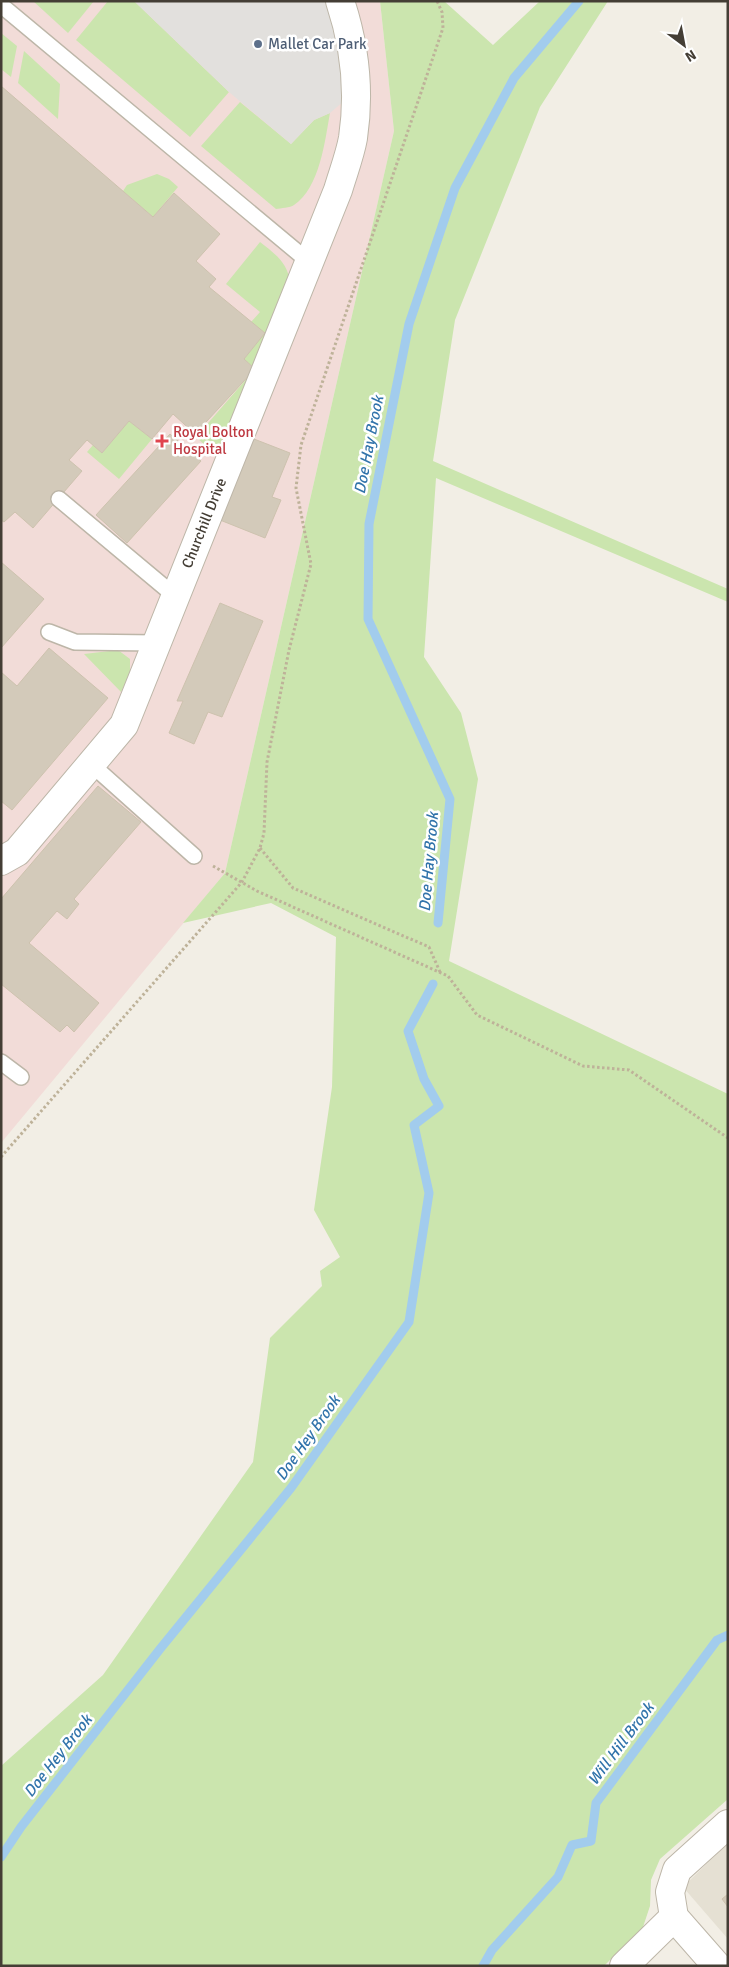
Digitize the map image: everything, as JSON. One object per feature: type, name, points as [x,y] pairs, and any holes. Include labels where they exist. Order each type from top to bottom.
[{"type":"street","name":"Churchill Drive","points":[[1,861],[17,852],[124,725],[338,190],[353,139],[357,85],[350,32],[340,1]]},
{"type":"street","points":[[717,1966],[674,1916],[670,1892],[677,1870],[728,1824]]},
{"type":"street","points":[[624,1966],[674,1916]]},
{"type":"lane","points":[[1,5],[308,261]]},
{"type":"lane","points":[[59,499],[175,596]]},
{"type":"lane","points":[[49,632],[75,642],[156,644]]},
{"type":"lane","points":[[91,764],[194,856]]},
{"type":"lane","points":[[1,1062],[21,1077]]},
{"type":"path","points":[[1,1157],[242,882],[260,848],[267,817],[267,762],[289,650],[311,564],[296,488],[300,445],[443,28],[442,12],[437,1]]},
{"type":"path","points":[[260,848],[294,888],[429,947],[441,973]]},
{"type":"path","points":[[194,856],[242,882],[448,976],[477,1015],[583,1066],[629,1070],[728,1138]]},
{"type":"shaded area","name":"Royal Bolton Hospital","points":[[1,1],[380,1],[394,131],[225,873],[1,1143]]},
{"type":"shaded area","name":"Mallet Car Park","points":[[134,1],[326,1],[330,9],[345,80],[344,101],[330,113],[314,120],[291,144],[229,92]]},
{"type":"shaded area","points":[[728,1843],[728,1939],[683,1887]]},
{"type":"green space","points":[[33,1],[94,1],[68,33]]},
{"type":"green space","points":[[108,1],[134,1],[229,92],[190,137],[76,40]]},
{"type":"green space","points":[[380,1],[444,1],[493,45],[540,1],[608,1],[540,107],[455,320],[433,461],[728,589],[728,602],[436,478],[424,657],[461,713],[478,779],[449,961],[728,1094],[728,1799],[660,1859],[651,1880],[650,1906],[643,1927],[604,1966],[1,1966],[1,1766],[103,1675],[253,1462],[270,1338],[322,1286],[320,1271],[340,1257],[314,1210],[332,1087],[336,937],[271,903],[183,923],[225,873],[394,131]]},
{"type":"green space","points":[[1,33],[17,46],[11,77],[1,69]]},
{"type":"green space","points":[[24,51],[60,84],[58,119],[18,83]]},
{"type":"green space","points":[[240,102],[291,144],[314,120],[330,113],[320,163],[315,176],[303,197],[292,206],[276,209],[201,146]]},
{"type":"green space","points":[[157,174],[169,179],[178,187],[153,217],[123,191],[127,185]]},
{"type":"green space","points":[[260,242],[284,265],[289,277],[289,284],[279,316],[256,373],[224,448],[218,457],[196,437],[255,369],[244,359],[264,333],[251,322],[260,312],[226,284]]},
{"type":"green space","points":[[129,421],[152,439],[119,479],[87,452],[93,445],[102,453]]},
{"type":"green space","points":[[118,650],[130,659],[130,674],[121,692],[84,654]]},
{"type":"building","points":[[1,86],[153,217],[174,193],[220,234],[196,261],[216,279],[209,287],[265,333],[244,359],[255,369],[195,434],[173,414],[152,439],[129,421],[102,453],[87,440],[69,460],[82,471],[33,528],[15,512],[4,522],[1,520]]},
{"type":"building","points":[[170,434],[201,461],[127,543],[96,515]]},
{"type":"building","points":[[254,439],[290,453],[272,497],[281,500],[265,538],[220,520]]},
{"type":"building","points":[[1,562],[44,599],[1,648]]},
{"type":"building","points":[[220,603],[263,621],[222,717],[208,712],[194,744],[169,733],[183,701],[177,701]]},
{"type":"building","points":[[49,648],[108,698],[12,810],[1,801],[1,672],[17,686]]},
{"type":"building","points":[[98,786],[141,822],[74,899],[79,904],[67,919],[57,911],[29,943],[99,1003],[74,1032],[67,1025],[60,1032],[1,984],[1,899]]},
{"type":"building","points":[[728,1894],[728,1907],[722,1899]]},
{"type":"waterway","name":"Doe Hay Brook","points":[[438,923],[450,799],[368,619],[369,524],[409,324],[455,188],[514,78],[579,1]]},
{"type":"waterway","name":"Doe Hey Brook","points":[[1,1857],[21,1827],[160,1649],[291,1488],[409,1322],[429,1193],[414,1125],[439,1106],[424,1079],[408,1031],[433,984]]},
{"type":"waterway","name":"Will Hill Brook","points":[[483,1966],[492,1950],[558,1877],[572,1845],[591,1841],[596,1803],[717,1640],[728,1635]]},
{"type":"place","name":"Mallet Car Park","points":[[258,44]]},
{"type":"place","name":"Royal Bolton Hospital","points":[[162,441]]}]
